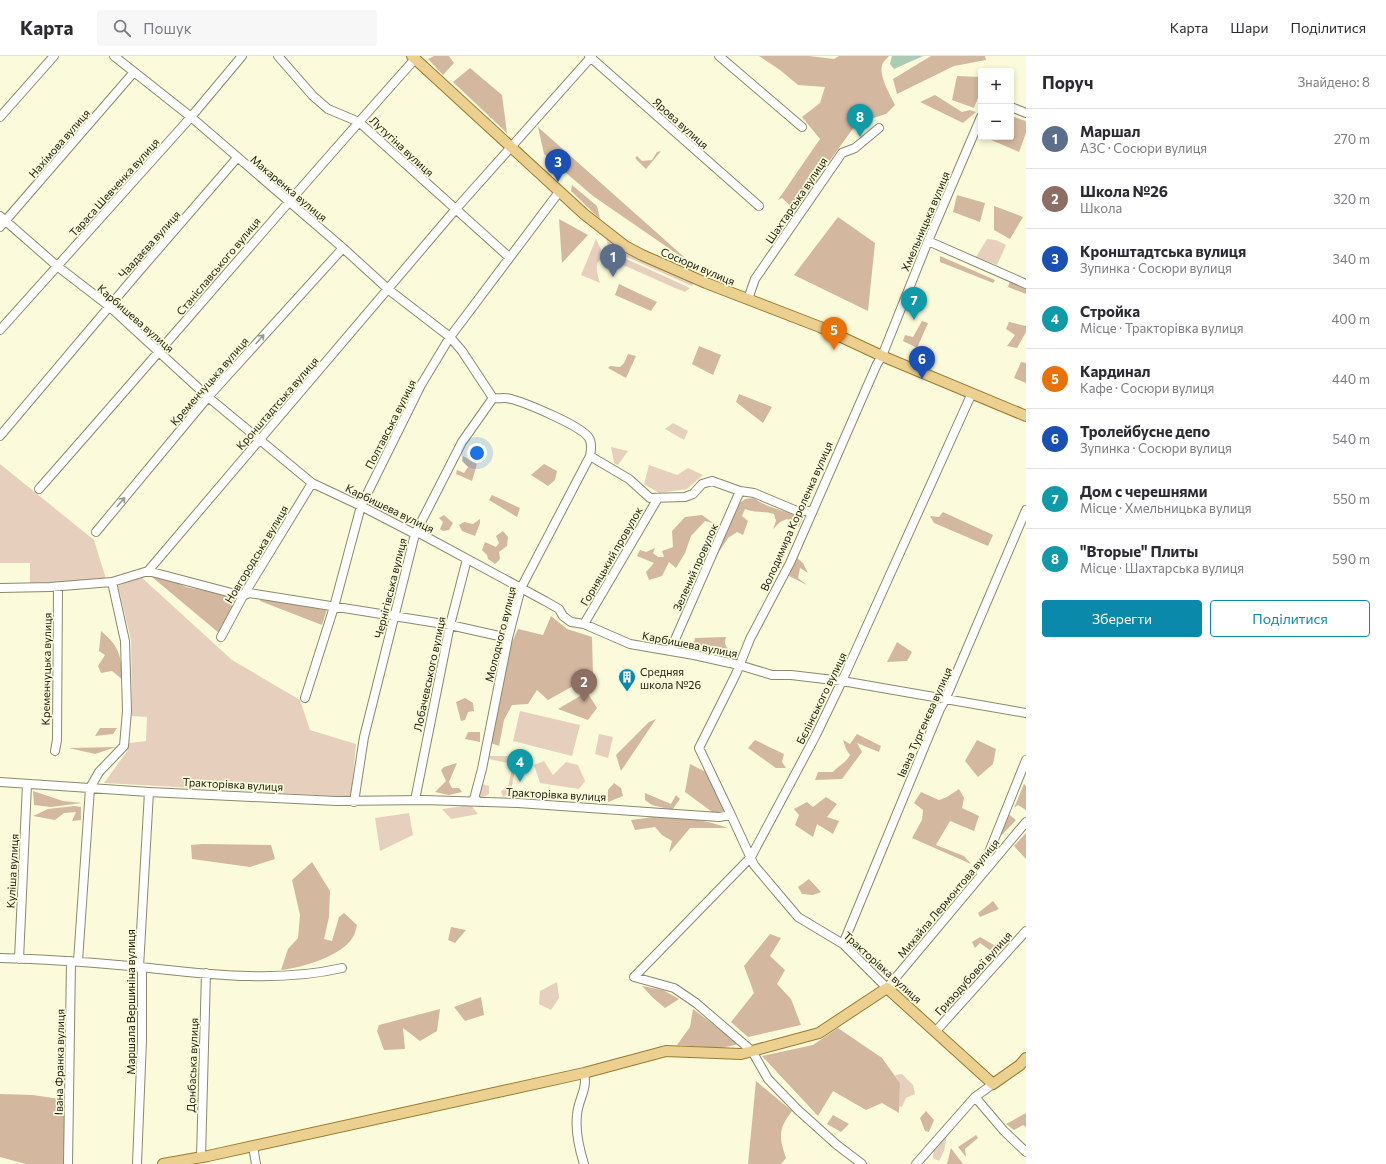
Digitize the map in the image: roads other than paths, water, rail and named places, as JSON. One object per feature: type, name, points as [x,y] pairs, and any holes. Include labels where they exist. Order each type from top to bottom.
[{"type":"main road","name":"Сосюри вулиця","points":[[413,58],[559,192],[598,226],[625,246],[642,255],[820,328],[882,356],[1026,416]]},
{"type":"main road","name":"Тракторівка вулиця","points":[[887,988],[993,1084]]},
{"type":"main road","points":[[163,1164],[206,1159],[253,1146],[584,1073],[666,1051],[741,1054],[819,1033],[887,988]]},
{"type":"main road","points":[[993,1084],[1020,1065],[1026,1058]]},
{"type":"street","points":[[0,117],[54,56]]},
{"type":"street","name":"Макаренка вулиця","points":[[114,56],[191,117],[343,248],[388,290],[450,337],[462,351],[493,398]]},
{"type":"street","name":"Тараса Шевченка вулиця","points":[[0,330],[191,117],[242,56]]},
{"type":"street","name":"Лутугіна вулиця","points":[[278,56],[313,96],[328,109],[359,122],[509,257]]},
{"type":"street","points":[[719,56],[802,127]]},
{"type":"street","name":"Кронштадтська вулиця","points":[[148,571],[455,210],[591,57]]},
{"type":"street","name":"Ярова вулиця","points":[[591,57],[759,206]]},
{"type":"street","name":"Станіславського вулиця","points":[[39,489],[413,58]]},
{"type":"street","name":"Нахімова вулиця","points":[[0,228],[3,218],[134,72]]},
{"type":"street","points":[[1014,108],[1026,113]]},
{"type":"street","name":"Хмельницька вулиця","points":[[882,356],[928,240],[978,124]]},
{"type":"street","name":"Шахтарська вулиця","points":[[748,299],[754,282],[842,153],[855,148],[879,128]]},
{"type":"street","name":"Чаадаєва вулиця","points":[[0,436],[109,306],[237,158]]},
{"type":"street","name":"Полтавська вулиця","points":[[305,698],[334,607],[361,506],[421,385],[450,337],[559,192]]},
{"type":"street","name":"Карбишева вулиця","points":[[3,218],[57,266],[109,306],[208,397],[259,441],[312,483],[415,534],[419,533],[559,609],[563,616],[571,622],[584,624],[630,644],[739,665],[772,675],[790,675],[842,681],[1026,713]]},
{"type":"street","points":[[928,240],[1026,284]]},
{"type":"street","name":"Кременчуцька вулиця","points":[[96,532],[208,397],[343,248]]},
{"type":"street","name":"Володимира Короленка вулиця","points":[[731,816],[699,748],[750,639],[790,563],[877,364],[882,356]]},
{"type":"street","name":"Бєлінського вулиця","points":[[752,1051],[696,1002],[674,988],[634,976],[751,857],[816,735],[842,681],[972,393]]},
{"type":"street","points":[[493,398],[510,399],[568,423],[583,432],[589,438],[591,446],[590,456],[629,479],[650,498],[685,497],[693,494],[702,484],[712,481],[740,491],[754,493],[797,511],[812,511]]},
{"type":"street","name":"Чернігівська вулиця","points":[[354,802],[364,737],[415,534],[462,442],[493,398]]},
{"type":"street","name":"Молодчого вулиця","points":[[481,802],[474,799],[482,769],[508,638],[521,588],[590,456]]},
{"type":"street","name":"Новгородська вулиця","points":[[221,637],[243,596],[312,483]]},
{"type":"street","name":"Зелений провулок","points":[[670,651],[740,491]]},
{"type":"street","name":"Горняцький провулок","points":[[584,624],[658,498]]},
{"type":"street","name":"Івана Тургенєва вулиця","points":[[843,944],[936,716],[945,700],[1026,510]]},
{"type":"street","name":"Лобачевського вулиця","points":[[416,795],[450,625],[467,559]]},
{"type":"street","points":[[0,588],[58,587],[112,582],[148,571],[243,596],[249,593],[393,618],[450,625],[508,638]]},
{"type":"street","points":[[90,788],[99,772],[124,746],[127,711],[125,641],[112,582]]},
{"type":"street","name":"Кременчуцька вулиця","points":[[55,751],[57,740],[58,587]]},
{"type":"street","points":[[978,878],[1026,760]]},
{"type":"street","name":"Тракторівка вулиця","points":[[0,782],[149,792],[354,802],[424,800],[481,802],[731,816],[754,865],[798,917],[843,944],[887,988]]},
{"type":"street","name":"Куліша вулиця","points":[[19,958],[27,784]]},
{"type":"street","name":"Івана Франка вулиця","points":[[68,1164],[75,961],[90,788]]},
{"type":"street","name":"Маршала Вершиніна вулиця","points":[[137,1164],[142,1040],[142,971],[139,967],[149,792]]},
{"type":"street","name":"Михайла Лермонтова вулиця","points":[[887,988],[1026,822]]},
{"type":"street","name":"Гризодубової вулиця","points":[[936,1031],[1026,931]]},
{"type":"street","points":[[0,958],[75,961],[206,973],[279,976],[317,974],[342,968]]},
{"type":"street","name":"Донбаська вулиця","points":[[206,973],[206,1159]]},
{"type":"street","points":[[752,1051],[768,1079],[788,1100],[837,1145],[862,1164]]},
{"type":"street","points":[[584,1073],[586,1083],[576,1114],[578,1143],[584,1164]]},
{"type":"street","points":[[916,1164],[975,1097],[993,1084]]},
{"type":"street","points":[[975,1097],[1004,1131],[1026,1152]]},
{"type":"street","points":[[253,1146],[256,1164]]},
{"type":"place","name":"\"Вторые\" Плиты","points":[[860,137]]},
{"type":"place","name":"Кронштадтська вулиця","points":[[558,182]]},
{"type":"place","name":"Маршал","points":[[613,277]]},
{"type":"place","name":"Дом с черешнями","points":[[914,320]]},
{"type":"place","name":"Кардинал","points":[[834,350]]},
{"type":"place","name":"Тролейбусне депо","points":[[922,379]]},
{"type":"place","name":"Средняя школа №26","points":[[627,692]]},
{"type":"place","name":"Школа №26","points":[[584,702]]},
{"type":"place","name":"Стройка","points":[[520,782]]}]
